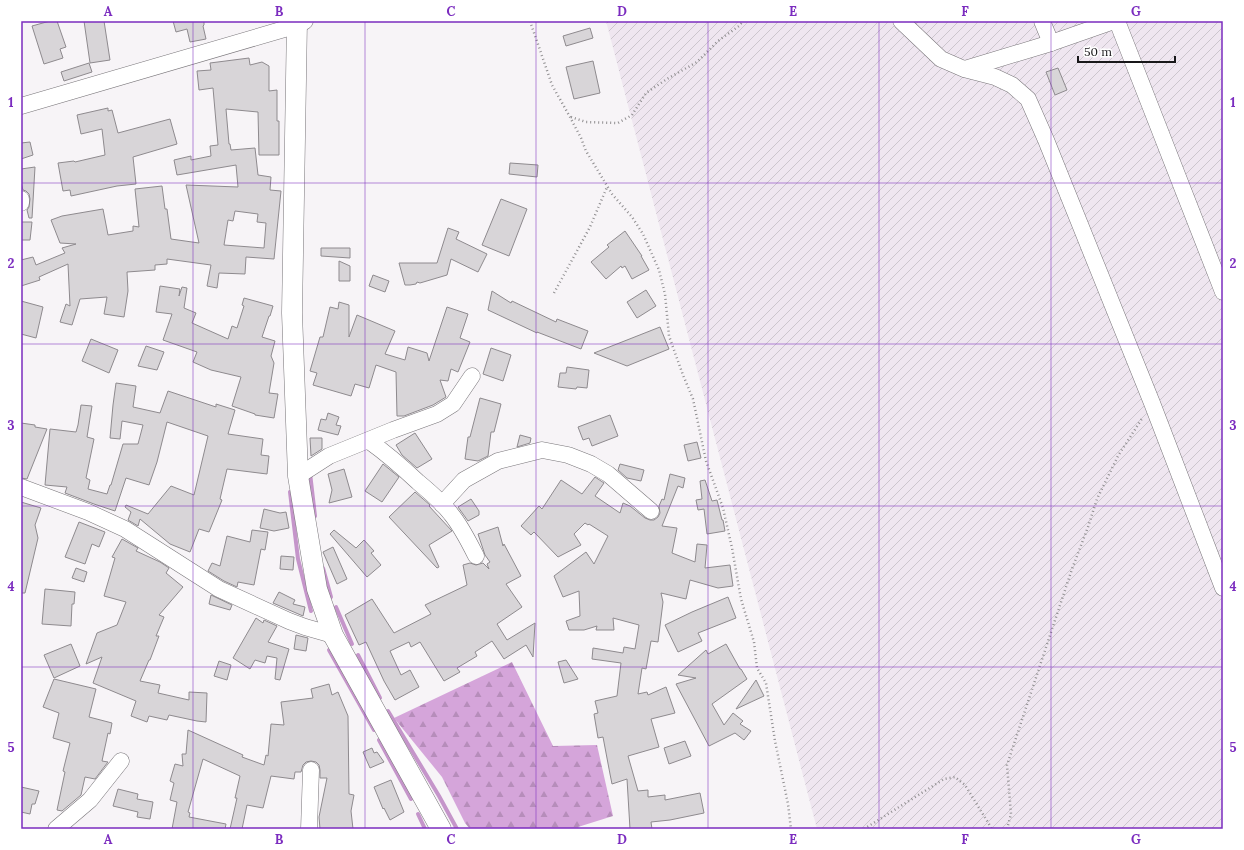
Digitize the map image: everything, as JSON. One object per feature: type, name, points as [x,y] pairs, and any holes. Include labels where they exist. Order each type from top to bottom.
[{"type":"main road","points":[[300,22],[292,313],[298,476],[317,589],[333,635],[441,829]]},
{"type":"street","points":[[901,21],[941,59],[964,69],[995,77],[1012,84],[1028,99],[1046,140],[1152,404],[1223,588]]},
{"type":"street","points":[[1042,21],[1051,43]]},
{"type":"street","points":[[964,69],[1051,43],[1114,21]]},
{"type":"street","points":[[1117,21],[1223,292]]},
{"type":"street","points":[[21,106],[300,22]]},
{"type":"street","points":[[298,476],[329,456],[437,414],[453,404],[472,376]]},
{"type":"street","points":[[369,441],[386,453],[452,514],[476,556]]},
{"type":"street","points":[[442,504],[464,480],[498,461],[542,450],[568,455],[591,464],[608,474],[651,511]]},
{"type":"street","points":[[21,487],[88,512],[125,529],[219,589],[289,621],[333,635]]},
{"type":"street","points":[[56,829],[90,800],[121,761]]},
{"type":"street","points":[[309,829],[311,770]]},
{"type":"path","points":[[530,21],[552,85],[581,138],[586,151],[607,187],[632,217],[659,270],[665,294],[669,336],[693,399],[706,461],[723,508],[741,599],[754,642],[757,668],[766,683],[775,742],[788,804],[791,829]]},
{"type":"path","points":[[570,117],[586,122],[618,123],[632,115],[646,93],[666,79],[697,62],[718,40],[739,26],[743,21]]},
{"type":"path","points":[[554,293],[590,227],[607,187]]},
{"type":"path","points":[[1007,829],[1011,814],[1007,765],[1072,569],[1088,528],[1097,499],[1118,456],[1152,404]]},
{"type":"path","points":[[864,829],[944,779],[954,777],[965,785],[992,829]]},
{"type":"shaded area","points":[[606,21],[1223,21],[1223,829],[817,829]]},
{"type":"green space","points":[[512,662],[553,746],[597,745],[613,816],[578,827],[580,829],[470,829],[465,823],[442,777],[394,718]]},
{"type":"building","points":[[50,21],[57,21],[66,47],[60,49],[63,58],[44,64],[32,26]]},
{"type":"building","points":[[84,21],[104,21],[110,60],[90,63]]},
{"type":"building","points":[[173,21],[204,21],[203,26],[206,39],[190,42],[187,29],[176,32]]},
{"type":"building","points":[[590,28],[593,38],[566,46],[563,36]]},
{"type":"building","points":[[249,58],[250,65],[262,62],[269,66],[269,91],[277,90],[279,155],[259,155],[258,112],[226,109],[229,144],[231,150],[255,148],[258,175],[271,177],[270,190],[281,191],[274,259],[246,257],[245,274],[219,273],[217,288],[207,286],[211,265],[167,259],[167,264],[155,265],[155,270],[127,272],[128,291],[124,317],[104,314],[107,297],[80,299],[72,325],[60,322],[66,304],[70,306],[68,264],[39,277],[40,280],[21,286],[21,260],[33,257],[36,265],[65,253],[62,248],[76,244],[60,243],[51,220],[62,216],[103,209],[108,235],[133,231],[133,226],[139,227],[135,189],[162,186],[171,239],[199,243],[186,185],[238,187],[236,165],[177,175],[174,160],[191,156],[191,160],[211,156],[210,146],[218,145],[213,88],[199,90],[197,71],[211,70],[210,63]],"holes":[[[235,211],[258,214],[257,222],[266,223],[264,248],[224,245],[228,220],[233,221]]]},
{"type":"building","points":[[593,61],[600,93],[574,99],[566,67]]},
{"type":"building","points":[[89,63],[92,72],[64,81],[61,72]]},
{"type":"building","points":[[1058,68],[1067,90],[1055,95],[1046,72]]},
{"type":"building","points":[[108,108],[108,111],[112,110],[118,133],[170,119],[177,144],[133,157],[136,184],[117,186],[71,196],[70,190],[63,191],[58,163],[75,162],[105,155],[102,129],[81,134],[77,115]]},
{"type":"building","points":[[30,142],[33,155],[21,159],[21,143]]},
{"type":"building","points":[[510,163],[538,165],[537,177],[509,174]]},
{"type":"building","points":[[35,167],[32,218],[29,218],[27,210],[30,199],[29,194],[23,190],[21,183],[21,169]]},
{"type":"building","points":[[501,199],[527,209],[509,256],[482,245]]},
{"type":"building","points":[[21,222],[32,222],[30,240],[21,240]]},
{"type":"building","points":[[448,228],[459,232],[456,239],[487,254],[478,272],[451,259],[447,275],[420,283],[417,282],[416,284],[405,285],[399,263],[437,263]]},
{"type":"building","points":[[625,231],[642,256],[649,270],[632,279],[625,266],[622,268],[621,266],[606,279],[591,262],[609,247],[607,245]]},
{"type":"building","points":[[321,248],[350,248],[350,258],[321,256]]},
{"type":"building","points":[[339,261],[350,266],[350,281],[339,281]]},
{"type":"building","points":[[373,275],[389,281],[385,292],[369,286]]},
{"type":"building","points":[[160,286],[180,289],[179,296],[182,287],[187,288],[184,308],[196,313],[192,323],[228,339],[232,326],[237,328],[244,306],[242,305],[244,298],[273,306],[262,337],[275,341],[271,356],[274,363],[269,393],[278,394],[274,418],[255,415],[232,406],[241,377],[211,370],[193,362],[197,352],[163,340],[172,314],[156,312]]},
{"type":"building","points":[[646,290],[656,306],[637,318],[627,302]]},
{"type":"building","points":[[492,291],[511,303],[512,301],[556,322],[557,319],[588,331],[581,349],[537,333],[488,310]]},
{"type":"building","points":[[21,301],[43,307],[36,338],[21,334]]},
{"type":"building","points":[[339,302],[349,305],[349,337],[357,315],[395,331],[385,354],[405,360],[408,347],[427,353],[429,361],[447,307],[468,314],[460,338],[470,342],[458,372],[451,369],[448,381],[440,380],[446,397],[433,405],[404,416],[397,416],[396,372],[376,365],[369,388],[355,384],[351,396],[313,385],[317,373],[310,371],[320,337],[323,337],[330,307],[338,309]]},
{"type":"building","points":[[660,327],[669,349],[627,366],[594,353]]},
{"type":"building","points":[[91,339],[118,350],[109,373],[82,361]]},
{"type":"building","points":[[146,346],[164,352],[157,370],[138,366]]},
{"type":"building","points":[[491,348],[511,355],[503,381],[483,374]]},
{"type":"building","points":[[567,367],[589,370],[587,388],[577,387],[576,389],[558,387],[560,373],[566,373]]},
{"type":"building","points":[[116,383],[136,386],[133,407],[160,413],[168,391],[216,407],[216,404],[235,410],[228,434],[263,439],[261,455],[269,456],[267,474],[227,469],[220,499],[222,500],[209,532],[199,529],[190,552],[170,544],[140,519],[138,526],[128,520],[131,512],[125,507],[126,505],[148,514],[171,486],[194,495],[208,436],[167,422],[157,462],[149,485],[126,478],[115,511],[65,493],[67,487],[45,485],[50,429],[76,432],[81,405],[92,406],[87,437],[94,439],[86,478],[90,480],[88,489],[107,494],[123,444],[138,444],[143,425],[122,421],[120,439],[110,438]]},
{"type":"building","points":[[480,398],[501,404],[494,432],[491,432],[488,456],[478,461],[465,459],[468,437],[470,437]]},
{"type":"building","points":[[328,413],[339,417],[336,425],[341,426],[338,435],[318,430],[321,419],[326,420]]},
{"type":"building","points":[[610,415],[618,436],[592,446],[589,438],[583,440],[578,427]]},
{"type":"building","points":[[21,423],[47,429],[27,479],[21,478]]},
{"type":"building","points":[[415,433],[432,459],[417,468],[402,455],[396,445]]},
{"type":"building","points":[[520,435],[531,438],[530,443],[517,447]]},
{"type":"building","points":[[310,438],[322,438],[322,449],[311,456]]},
{"type":"building","points":[[697,442],[701,458],[688,461],[684,445]]},
{"type":"building","points":[[383,464],[399,477],[382,502],[365,491]]},
{"type":"building","points":[[620,464],[644,470],[641,481],[627,478],[618,470]]},
{"type":"building","points":[[344,469],[352,497],[329,503],[332,490],[328,474]]},
{"type":"building","points":[[670,474],[685,478],[683,488],[678,486],[662,526],[677,528],[672,553],[695,562],[697,544],[707,545],[705,568],[730,565],[733,586],[718,588],[690,580],[686,599],[661,593],[663,602],[658,642],[651,641],[646,669],[642,668],[638,694],[647,692],[648,695],[666,687],[675,713],[651,719],[659,747],[628,756],[638,791],[648,790],[648,797],[665,795],[665,800],[700,793],[704,813],[670,820],[651,822],[652,829],[630,829],[627,779],[612,784],[603,737],[598,738],[594,714],[598,713],[595,701],[617,696],[621,663],[592,659],[593,648],[623,653],[624,647],[635,649],[639,625],[613,618],[614,630],[596,630],[597,626],[584,630],[569,630],[566,621],[580,616],[579,591],[563,597],[554,576],[586,552],[594,564],[608,536],[585,523],[574,534],[581,545],[558,557],[534,532],[531,535],[521,526],[539,506],[542,509],[561,480],[582,494],[595,477],[604,483],[595,496],[620,513],[623,503],[630,506],[645,518],[654,520],[660,513],[659,506],[662,499],[664,500]]},
{"type":"building","points":[[705,480],[712,501],[717,500],[725,531],[707,534],[704,509],[698,510],[696,500],[702,499],[700,481]]},
{"type":"building","points":[[415,492],[430,505],[429,506],[452,531],[429,545],[439,567],[437,568],[389,517]]},
{"type":"building","points":[[471,499],[479,511],[479,515],[468,521],[458,507]]},
{"type":"building","points":[[21,502],[41,508],[35,525],[38,538],[25,593],[21,593]]},
{"type":"building","points":[[264,509],[280,513],[286,512],[289,528],[274,531],[260,528]]},
{"type":"building","points":[[79,522],[105,532],[99,547],[92,544],[85,564],[65,557]]},
{"type":"building","points":[[498,527],[503,546],[504,544],[521,576],[506,584],[522,607],[497,624],[507,640],[535,623],[533,657],[526,645],[504,659],[492,641],[475,652],[477,656],[457,668],[460,672],[444,681],[420,642],[411,647],[409,642],[390,651],[401,675],[410,670],[419,687],[395,700],[384,681],[366,642],[359,645],[345,615],[372,599],[394,633],[431,614],[425,605],[467,585],[463,565],[470,563],[476,565],[483,563],[489,569],[487,564],[490,562],[485,555],[478,534]]},
{"type":"building","points":[[252,530],[268,532],[265,550],[261,549],[254,585],[238,582],[237,587],[208,571],[212,563],[220,566],[227,536],[250,542]]},
{"type":"building","points":[[334,530],[356,548],[364,540],[374,551],[371,553],[381,565],[367,577],[330,534]]},
{"type":"building","points":[[122,539],[138,548],[136,551],[160,562],[169,568],[166,573],[183,587],[159,615],[164,617],[156,636],[159,636],[140,681],[160,685],[158,693],[189,700],[189,692],[207,693],[206,722],[169,715],[167,720],[149,716],[147,722],[131,716],[136,701],[93,683],[102,657],[86,664],[97,633],[117,625],[126,602],[104,596],[115,558],[112,557]]},
{"type":"building","points":[[333,547],[347,579],[337,584],[323,552]]},
{"type":"building","points":[[281,556],[294,557],[293,570],[280,569]]},
{"type":"building","points":[[76,568],[87,572],[84,582],[72,578]]},
{"type":"building","points":[[45,589],[75,592],[74,604],[72,604],[71,626],[42,624]]},
{"type":"building","points":[[279,592],[295,600],[293,604],[305,607],[303,616],[273,603]]},
{"type":"building","points":[[211,595],[232,605],[230,610],[209,604]]},
{"type":"building","points":[[728,597],[736,618],[698,633],[702,641],[678,652],[665,625]]},
{"type":"building","points":[[256,618],[263,623],[264,620],[277,626],[268,642],[289,649],[280,680],[275,679],[277,658],[267,656],[265,663],[255,660],[250,669],[233,658]]},
{"type":"building","points":[[296,635],[308,638],[306,651],[294,649]]},
{"type":"building","points":[[71,644],[80,666],[54,678],[44,655]]},
{"type":"building","points":[[726,644],[747,679],[712,704],[724,725],[733,713],[743,721],[740,724],[751,731],[744,740],[735,733],[709,746],[676,684],[696,678],[678,675],[706,650],[708,654]]},
{"type":"building","points":[[566,660],[578,679],[564,683],[558,662]]},
{"type":"building","points":[[219,661],[231,665],[227,680],[214,676]]},
{"type":"building","points":[[54,679],[96,689],[89,717],[112,723],[110,734],[108,733],[102,761],[108,762],[95,779],[85,777],[81,795],[62,811],[57,810],[65,772],[63,771],[70,743],[53,738],[59,713],[43,707]]},
{"type":"building","points":[[756,680],[764,696],[736,709]]},
{"type":"building","points":[[329,684],[332,695],[338,692],[348,716],[349,794],[354,795],[351,811],[353,829],[320,829],[319,817],[327,778],[320,778],[319,765],[316,762],[311,761],[306,762],[303,765],[301,772],[295,772],[294,779],[271,776],[263,808],[247,805],[242,829],[230,829],[240,776],[203,759],[188,812],[190,813],[189,817],[226,824],[225,829],[172,829],[177,802],[170,800],[174,783],[170,781],[175,764],[183,766],[182,754],[186,754],[188,730],[243,755],[242,757],[264,765],[266,755],[268,756],[271,724],[284,725],[281,702],[313,698],[311,689]]},
{"type":"building","points":[[685,741],[691,756],[669,764],[664,748]]},
{"type":"building","points":[[372,748],[374,753],[377,752],[384,762],[370,768],[363,752]]},
{"type":"building","points":[[391,780],[404,812],[390,820],[384,808],[383,809],[374,787]]},
{"type":"building","points":[[21,787],[39,791],[35,804],[32,804],[30,814],[21,812]]},
{"type":"building","points":[[118,789],[138,794],[137,799],[153,802],[150,819],[137,817],[138,812],[113,806]]},
{"type":"waterway","points":[[310,473],[315,516]]},
{"type":"waterway","points":[[290,492],[298,559],[311,611]]},
{"type":"waterway","points":[[323,568],[331,597]]},
{"type":"waterway","points":[[336,607],[352,644]]},
{"type":"waterway","points":[[329,650],[374,730]]},
{"type":"waterway","points":[[358,655],[380,698]]},
{"type":"waterway","points":[[388,711],[457,829]]},
{"type":"waterway","points":[[379,740],[411,799]]},
{"type":"waterway","points":[[418,814],[425,829]]}]
